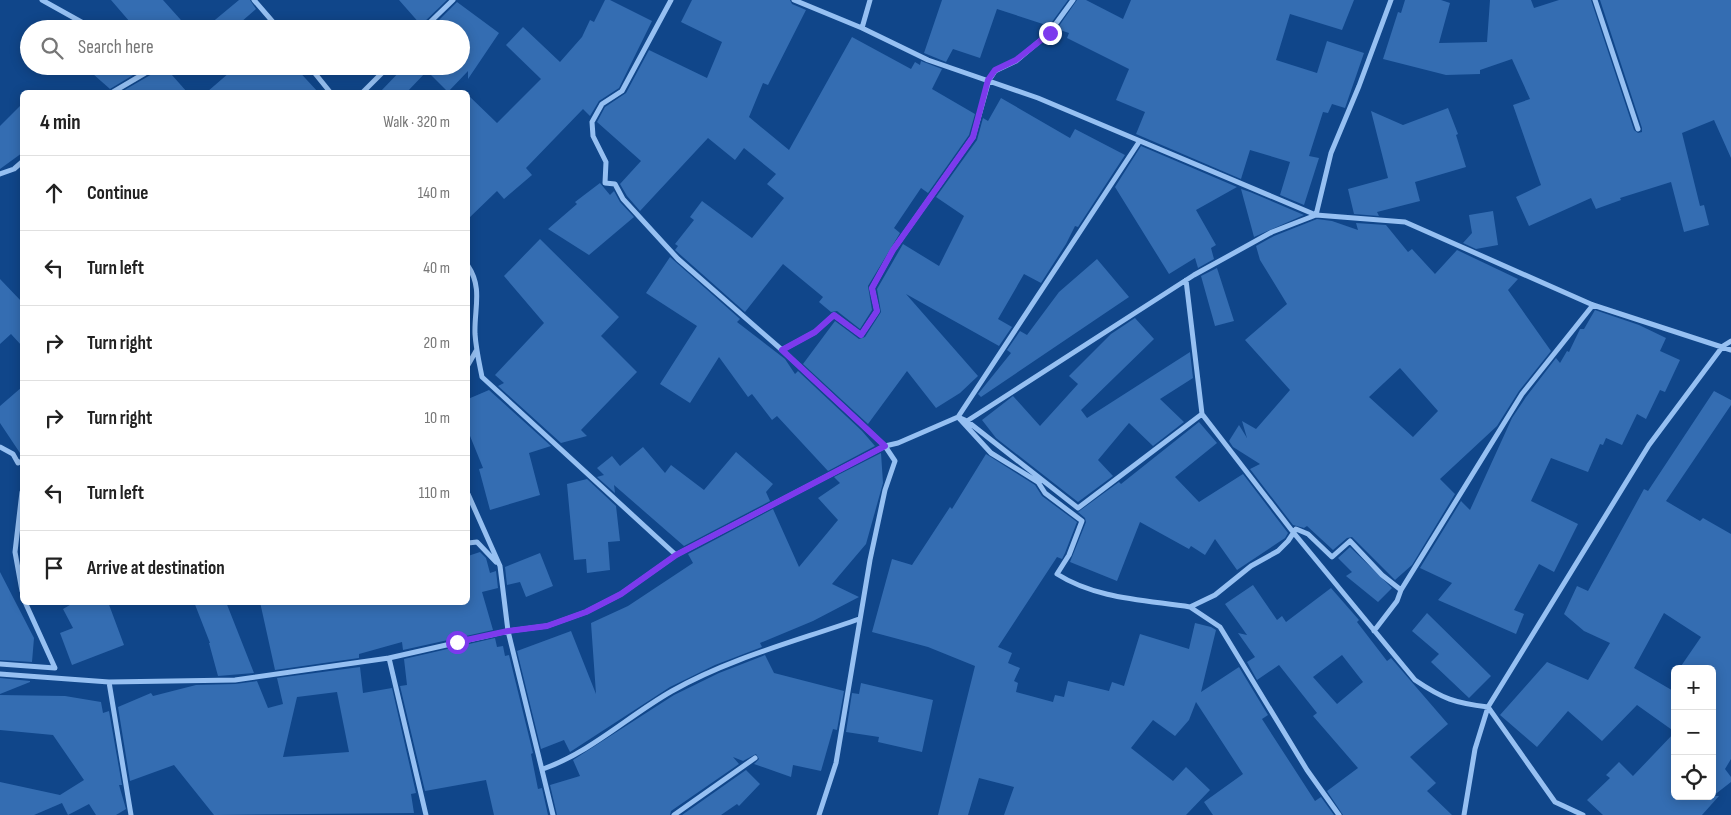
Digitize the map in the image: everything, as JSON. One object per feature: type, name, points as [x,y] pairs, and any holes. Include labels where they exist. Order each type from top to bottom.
[{"type":"street","points":[[42,0],[78,20]]},
{"type":"street","points":[[254,0],[271,20]]},
{"type":"street","points":[[432,20],[453,0]]},
{"type":"street","points":[[671,0],[622,90],[602,104],[592,122],[594,136],[606,162],[605,183],[615,184],[623,198],[678,258],[782,350],[885,446],[895,462],[883,498],[859,619],[836,763],[820,815]]},
{"type":"street","points":[[794,0],[862,28],[928,60],[1038,98],[1316,215],[1405,222],[1593,305],[1731,350]]},
{"type":"street","points":[[862,28],[870,0]]},
{"type":"street","points":[[782,350],[815,332],[834,315],[861,335],[877,311],[872,288],[893,250],[973,137],[988,80],[995,70],[1016,60],[1050,33],[1073,0]]},
{"type":"street","points":[[1316,215],[1331,152],[1359,86],[1391,0]]},
{"type":"street","points":[[1595,0],[1638,129]]},
{"type":"street","points":[[116,90],[142,75]]},
{"type":"street","points":[[316,75],[328,90]]},
{"type":"street","points":[[365,90],[380,75]]},
{"type":"street","points":[[0,674],[109,682],[235,680],[389,658],[508,631],[547,626],[586,612],[621,594],[676,555],[885,446],[898,443],[958,417],[1139,142]]},
{"type":"street","points":[[0,174],[14,169],[20,164]]},
{"type":"street","points":[[967,421],[1186,280],[1272,232],[1316,215]]},
{"type":"street","points":[[470,270],[477,284],[476,352],[482,377],[676,555]]},
{"type":"street","points":[[1186,280],[1202,414],[1293,532],[1415,680],[1440,697],[1462,704],[1488,706]]},
{"type":"street","points":[[1374,631],[1397,601],[1401,590],[1522,394],[1593,305]]},
{"type":"street","points":[[1464,815],[1475,748],[1488,706],[1650,445],[1723,346],[1731,341]]},
{"type":"street","points":[[470,362],[476,352]]},
{"type":"street","points":[[958,417],[967,421],[1078,508],[1202,414]]},
{"type":"street","points":[[958,417],[991,453],[1038,482],[1045,493],[1082,521],[1069,555],[1058,574],[1075,586],[1096,592],[1190,607],[1220,627],[1307,770],[1339,815]]},
{"type":"street","points":[[0,447],[14,454],[18,463],[20,462]]},
{"type":"street","points":[[470,498],[500,566],[508,631],[553,815]]},
{"type":"street","points":[[20,507],[14,552],[20,581]]},
{"type":"street","points":[[1190,607],[1214,595],[1251,566],[1278,551],[1288,542],[1296,529],[1308,534],[1332,557],[1350,541],[1382,575],[1401,590]]},
{"type":"street","points":[[470,543],[477,542],[500,566]]},
{"type":"street","points":[[0,664],[55,668],[26,605]]},
{"type":"street","points":[[542,769],[560,763],[636,716],[670,692],[698,677],[859,619]]},
{"type":"street","points":[[389,658],[426,815]]},
{"type":"street","points":[[109,682],[129,814]]},
{"type":"street","points":[[1488,706],[1555,802],[1583,815]]},
{"type":"street","points":[[674,815],[755,758]]},
{"type":"building","points":[[111,0],[163,0],[181,20],[128,20]]},
{"type":"building","points":[[239,0],[250,0],[256,9],[243,20],[215,20]]},
{"type":"building","points":[[399,0],[447,0],[426,20],[417,20]]},
{"type":"building","points":[[605,0],[610,0],[652,21],[619,88],[599,101],[590,116],[583,109],[526,168],[532,175],[504,199],[497,191],[470,217],[470,97],[497,123],[541,79],[506,45],[523,27],[560,62],[582,37],[590,20],[594,22]]},
{"type":"building","points":[[692,0],[790,0],[792,4],[806,10],[768,85],[763,83],[749,117],[789,150],[852,37],[911,69],[915,62],[920,65],[921,61],[942,69],[932,89],[975,114],[969,135],[928,193],[921,188],[894,228],[900,233],[868,286],[872,310],[860,329],[837,311],[831,312],[819,302],[823,297],[783,264],[745,312],[675,250],[678,246],[675,244],[694,220],[690,217],[702,201],[752,238],[784,198],[767,184],[776,174],[744,148],[735,160],[708,138],[640,211],[627,196],[620,184],[641,161],[597,122],[605,107],[626,93],[649,50],[707,78],[722,42],[681,22]]},
{"type":"building","points":[[942,0],[1068,0],[1049,26],[997,9],[980,58],[953,49],[946,62],[924,53]]},
{"type":"building","points":[[1077,0],[1086,0],[1123,19],[1131,0],[1354,0],[1342,30],[1290,14],[1276,60],[1317,73],[1327,41],[1364,53],[1345,108],[1332,104],[1328,113],[1323,112],[1309,156],[1319,158],[1304,205],[1280,195],[1290,162],[1250,150],[1241,179],[1136,134],[1145,112],[1116,100],[1129,69],[1067,38],[1069,33],[1057,29]]},
{"type":"building","points":[[1405,0],[1441,0],[1450,3],[1439,43],[1487,42],[1490,0],[1531,0],[1534,8],[1559,0],[1591,0],[1634,130],[1638,133],[1642,132],[1642,128],[1600,0],[1731,0],[1731,158],[1714,120],[1682,133],[1700,206],[1704,205],[1709,225],[1684,232],[1671,182],[1620,198],[1621,200],[1596,209],[1591,198],[1529,226],[1516,197],[1541,185],[1513,105],[1530,99],[1512,59],[1480,70],[1480,74],[1446,75],[1383,59],[1398,12],[1401,13]]},
{"type":"building","points":[[457,2],[499,33],[468,79],[468,75],[470,75],[470,20],[439,20]]},
{"type":"building","points":[[94,75],[133,75],[110,89]]},
{"type":"building","points":[[150,75],[172,75],[185,90],[124,90]]},
{"type":"building","points":[[227,75],[302,75],[316,90],[209,90]]},
{"type":"building","points":[[396,75],[423,75],[409,90],[382,90]]},
{"type":"building","points":[[431,75],[464,75],[450,90],[446,90]]},
{"type":"building","points":[[1001,98],[1070,138],[1075,129],[1125,155],[1078,227],[1075,226],[1041,283],[1024,274],[998,319],[1012,327],[999,346],[906,294],[978,376],[960,393],[936,408],[907,371],[868,424],[803,364],[835,321],[859,339],[865,337],[881,312],[877,289],[903,244],[939,266],[964,216],[936,197],[977,140],[983,118],[988,121]]},
{"type":"building","points":[[20,106],[20,154],[0,169],[0,126]]},
{"type":"building","points":[[1448,108],[1458,134],[1456,135],[1466,167],[1415,182],[1420,201],[1377,212],[1379,216],[1354,214],[1348,189],[1388,178],[1371,111],[1403,125]]},
{"type":"building","points":[[1141,146],[1237,187],[1196,210],[1216,245],[1211,248],[1214,259],[1198,268],[1195,258],[1169,274],[1115,187]]},
{"type":"building","points":[[600,183],[610,195],[614,191],[620,202],[634,217],[589,255],[548,229],[577,204],[575,202]]},
{"type":"building","points":[[1241,189],[1250,192],[1304,215],[1254,237]]},
{"type":"building","points":[[1493,211],[1498,245],[1476,249],[1463,243],[1472,233],[1469,215]]},
{"type":"building","points":[[1317,219],[1332,221],[1358,230],[1356,223],[1386,225],[1408,252],[1412,249],[1435,274],[1457,250],[1518,279],[1508,290],[1551,351],[1519,391],[1497,426],[1440,479],[1455,494],[1412,565],[1395,580],[1352,537],[1347,538],[1333,550],[1307,526],[1304,528],[1293,525],[1250,469],[1260,464],[1233,447],[1229,441],[1239,425],[1247,438],[1242,421],[1256,429],[1290,390],[1245,340],[1287,304],[1260,260],[1256,246],[1274,236]],"holes":[[[1400,368],[1438,411],[1413,437],[1369,397]]]},
{"type":"building","points":[[540,239],[619,317],[601,336],[637,372],[581,430],[587,436],[561,443],[498,386],[504,383],[495,375],[544,323],[504,276]]},
{"type":"building","points":[[670,257],[740,319],[737,322],[785,359],[795,374],[798,371],[862,431],[875,446],[828,471],[777,416],[772,420],[752,394],[748,397],[719,357],[690,403],[660,384],[697,326],[646,293]]},
{"type":"building","points":[[1097,259],[1129,297],[981,397],[978,394],[1011,353],[1007,350],[1020,331],[1027,335],[1059,292]]},
{"type":"building","points":[[1217,268],[1234,321],[1215,326],[1201,276]]},
{"type":"building","points":[[0,279],[20,300],[20,344],[11,334],[0,344]]},
{"type":"building","points":[[1595,310],[1639,325],[1666,338],[1660,351],[1680,360],[1665,392],[1660,390],[1646,419],[1637,414],[1622,445],[1606,438],[1603,445],[1600,444],[1588,472],[1551,458],[1531,501],[1578,524],[1554,572],[1539,564],[1514,610],[1524,614],[1516,634],[1438,600],[1452,583],[1420,568],[1461,501],[1470,510],[1512,418],[1556,358],[1560,363],[1567,351],[1569,352],[1580,329],[1584,329]]},
{"type":"building","points":[[1135,318],[1154,339],[1081,410],[1087,418],[1190,352],[1193,378],[1160,399],[1184,422],[1153,446],[1129,423],[1098,460],[1113,476],[1078,502],[996,438],[982,420],[1013,396],[1040,426],[1078,384],[1069,376],[1111,334]]},
{"type":"building","points":[[20,389],[20,453],[0,423],[0,406]]},
{"type":"building","points":[[489,390],[551,446],[529,453],[540,495],[490,510],[479,469],[483,468],[470,436],[470,398]]},
{"type":"building","points":[[1714,391],[1731,400],[1731,405],[1666,501],[1700,521],[1703,518],[1731,534],[1731,759],[1725,769],[1731,777],[1731,782],[1716,794],[1716,665],[1682,665],[1701,637],[1664,613],[1634,668],[1671,690],[1671,729],[1637,705],[1602,741],[1568,711],[1537,747],[1500,715],[1547,662],[1588,680],[1610,643],[1584,631],[1564,614],[1577,586],[1588,591],[1644,489],[1648,491]]},
{"type":"building","points":[[1199,422],[1217,443],[1175,477],[1199,502],[1243,474],[1288,533],[1285,538],[1237,570],[1215,539],[1205,555],[1191,546],[1189,549],[1140,522],[1117,581],[1070,562],[1086,522],[1085,518],[1078,512],[1119,482],[1121,484]]},
{"type":"building","points":[[643,447],[665,473],[671,465],[704,490],[736,452],[773,484],[766,492],[770,501],[684,546],[614,485],[615,493],[597,477],[604,475],[597,468],[612,456],[620,466]]},
{"type":"building","points":[[881,453],[883,483],[866,544],[832,584],[859,597],[813,621],[760,643],[762,647],[715,665],[670,687],[570,752],[564,740],[541,749],[517,651],[571,631],[596,694],[591,623],[628,606],[693,563],[688,554],[773,509],[799,567],[838,520],[818,498],[840,483],[834,477]]},
{"type":"building","points":[[986,454],[1035,485],[1042,496],[1077,522],[1062,559],[1057,557],[998,647],[1012,653],[1008,663],[1020,668],[1014,681],[1018,683],[1016,692],[1053,702],[1055,695],[1064,697],[1068,681],[1109,691],[1112,682],[1124,686],[1140,634],[1189,649],[1195,623],[1211,627],[1216,630],[1201,692],[1239,667],[1268,715],[1262,719],[1315,801],[1321,797],[1334,815],[1213,815],[1204,802],[1243,774],[1196,702],[1189,720],[1175,736],[1153,720],[1131,748],[1173,781],[1186,767],[1210,790],[1186,815],[1004,815],[1014,787],[979,778],[968,815],[938,815],[975,666],[928,647],[872,632],[892,559],[912,565],[950,507],[952,509]]},
{"type":"building","points":[[587,479],[616,506],[620,541],[608,542],[610,570],[587,573],[586,559],[574,560],[567,484]]},
{"type":"building","points":[[1350,547],[1392,588],[1378,602],[1346,576],[1352,572],[1338,558]]},
{"type":"building","points":[[480,552],[486,558],[490,573],[496,571],[498,588],[482,592],[493,630],[403,650],[402,642],[359,654],[359,658],[275,670],[261,605],[470,605],[470,555]]},
{"type":"building","points":[[540,553],[553,586],[526,597],[520,582],[507,585],[505,567]]},
{"type":"building","points":[[0,572],[34,638],[32,662],[0,660]]},
{"type":"building","points":[[1253,585],[1277,620],[1282,616],[1286,622],[1331,588],[1359,620],[1357,622],[1387,661],[1391,658],[1448,724],[1410,757],[1436,783],[1427,791],[1452,815],[1343,815],[1327,791],[1358,768],[1313,716],[1317,713],[1279,665],[1257,680],[1247,662],[1255,657],[1238,633],[1247,635],[1225,604]],"holes":[[[1342,655],[1363,682],[1337,704],[1313,677]]]},
{"type":"building","points":[[70,605],[109,605],[124,645],[72,665],[60,633],[73,628],[63,609]]},
{"type":"building","points":[[195,605],[227,605],[254,673],[218,676],[210,643]]},
{"type":"building","points":[[1427,613],[1491,676],[1469,698],[1431,662],[1439,654],[1412,631]]},
{"type":"building","points":[[495,638],[497,647],[503,646],[505,656],[509,655],[533,753],[531,754],[538,789],[542,788],[548,815],[494,815],[486,780],[425,791],[400,686],[407,685],[404,659]]},
{"type":"building","points":[[765,655],[774,673],[844,691],[837,730],[833,729],[821,771],[793,765],[791,777],[754,764],[759,759],[756,754],[743,761],[733,757],[739,764],[671,811],[670,815],[557,815],[550,785],[580,776],[573,760],[674,695],[719,673]]},
{"type":"building","points":[[360,667],[363,693],[392,688],[416,793],[411,794],[414,813],[214,815],[174,765],[130,781],[118,707],[151,693],[153,696],[196,685],[235,684],[257,681],[268,708],[283,704],[277,678]],"holes":[[[337,692],[349,752],[283,757],[297,697]]]},
{"type":"building","points":[[0,678],[30,681],[30,682],[0,694]]},
{"type":"building","points":[[861,683],[933,700],[922,752],[878,742],[879,737],[846,732],[852,693],[859,694]]},
{"type":"building","points":[[0,695],[65,696],[101,702],[103,713],[109,711],[122,785],[119,785],[126,809],[116,815],[96,815],[89,804],[68,815],[62,803],[34,815],[0,815],[0,782],[60,795],[84,780],[53,735],[0,730]]},
{"type":"building","points":[[1671,736],[1671,800],[1715,800],[1702,815],[1603,815],[1587,800],[1610,778],[1606,775],[1619,762],[1633,776]]},
{"type":"building","points":[[746,770],[760,784],[739,806],[737,804],[721,815],[682,815]]},
{"type":"route","points":[[457,642],[508,631],[547,626],[586,612],[621,594],[676,555],[885,446],[782,350],[815,332],[834,315],[861,335],[877,311],[872,288],[893,250],[973,137],[988,80],[995,70],[1016,60],[1050,33]]}]
